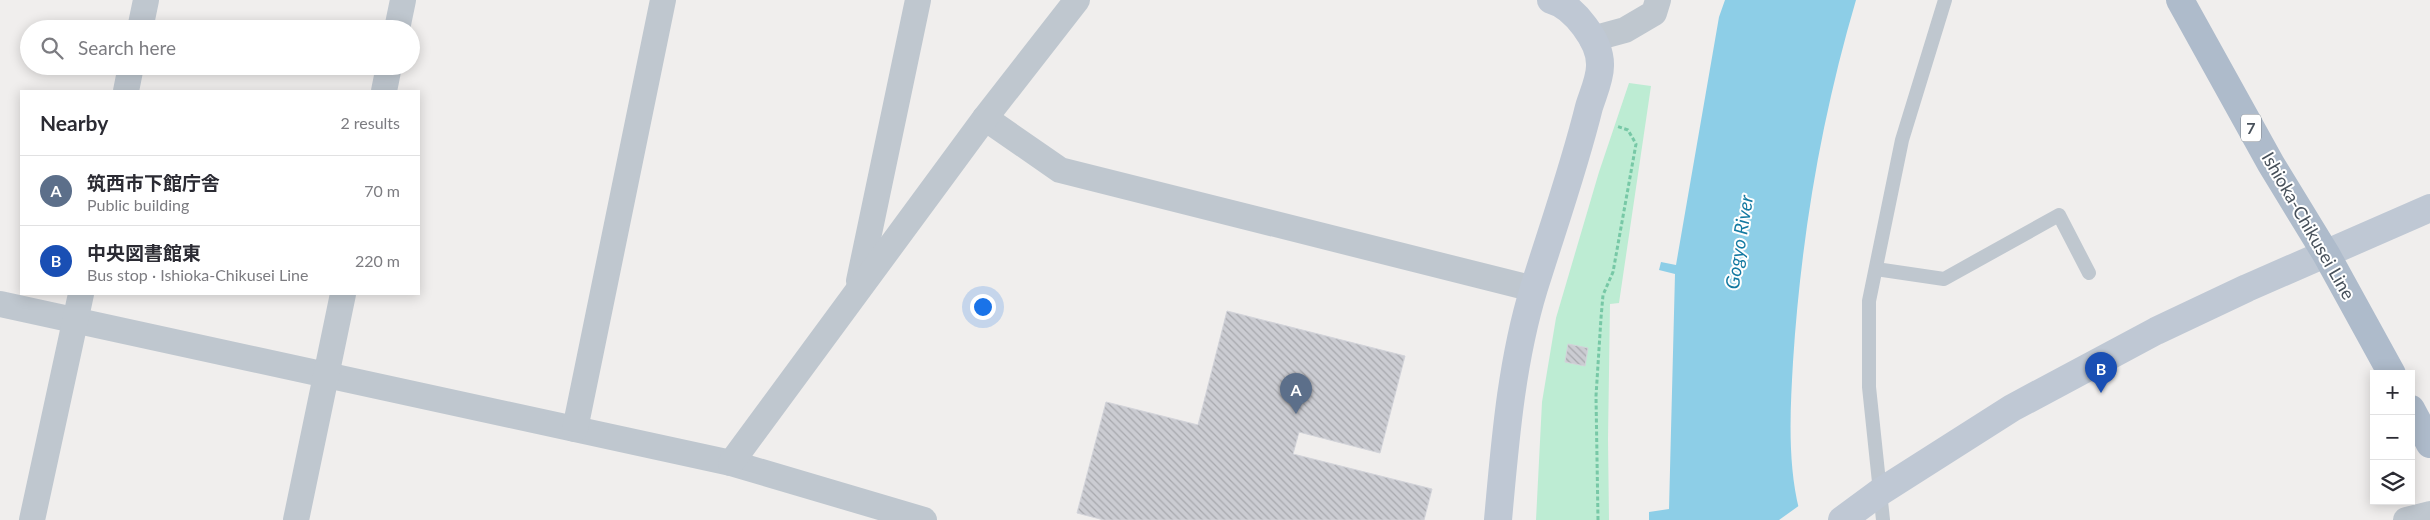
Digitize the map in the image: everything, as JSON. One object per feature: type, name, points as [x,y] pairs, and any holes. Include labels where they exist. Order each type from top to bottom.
[{"type":"main road","name":"Ishioka-Chikusei Line","points":[[2180,0],[2271,164],[2326,254],[2390,370]]},
{"type":"main road","points":[[2414,415],[2430,444]]},
{"type":"street","points":[[142,20],[146,0]]},
{"type":"street","points":[[399,20],[403,0]]},
{"type":"street","points":[[574,429],[663,0]]},
{"type":"street","points":[[857,289],[918,0]]},
{"type":"street","points":[[731,462],[985,118],[1077,0]]},
{"type":"street","points":[[1498,520],[1520,343],[1534,289],[1575,163],[1600,66],[1592,39],[1582,23],[1557,2],[1551,0]]},
{"type":"street","points":[[1592,39],[1625,30],[1654,13],[1658,0]]},
{"type":"street","points":[[126,90],[129,75]]},
{"type":"street","points":[[384,90],[387,75]]},
{"type":"street","points":[[985,118],[1060,170],[1534,289]]},
{"type":"street","points":[[1842,520],[1876,505],[2012,408],[2148,335],[2247,288],[2430,208]]},
{"type":"street","points":[[32,520],[81,295]]},
{"type":"street","points":[[296,520],[343,295]]},
{"type":"street","points":[[0,304],[326,376],[731,462],[924,520]]},
{"type":"street","points":[[2406,520],[2430,514]]},
{"type":"lane","points":[[1876,505],[1869,387],[1870,301],[1902,140],[1945,0]]},
{"type":"lane","points":[[1876,269],[1944,279],[2059,215],[2090,274]]},
{"type":"path","points":[[1598,520],[1596,396],[1601,318],[1604,295],[1614,272],[1636,144],[1628,130],[1608,124]]},
{"type":"green space","points":[[1629,83],[1651,86],[1619,303],[1610,304],[1609,520],[1536,520],[1542,402],[1556,318],[1599,172]]},
{"type":"water","name":"Gogyo River","points":[[1725,0],[1856,0],[1823,134],[1814,179],[1801,270],[1793,362],[1791,442],[1794,482],[1802,520],[1649,520],[1649,512],[1669,509],[1675,274],[1659,270],[1661,262],[1676,265],[1719,17]]},
{"type":"pier","points":[[1800,505],[1805,520],[1779,520]]},
{"type":"building","points":[[1227,311],[1405,356],[1380,453],[1299,432],[1293,454],[1432,489],[1424,520],[1104,520],[1077,513],[1106,402],[1198,425]]},
{"type":"building","points":[[1568,344],[1588,348],[1585,366],[1565,362]]},
{"type":"place","name":"中央図書館東","points":[[2101,393]]},
{"type":"place","name":"筑西市下館庁舎","points":[[1296,414]]}]
